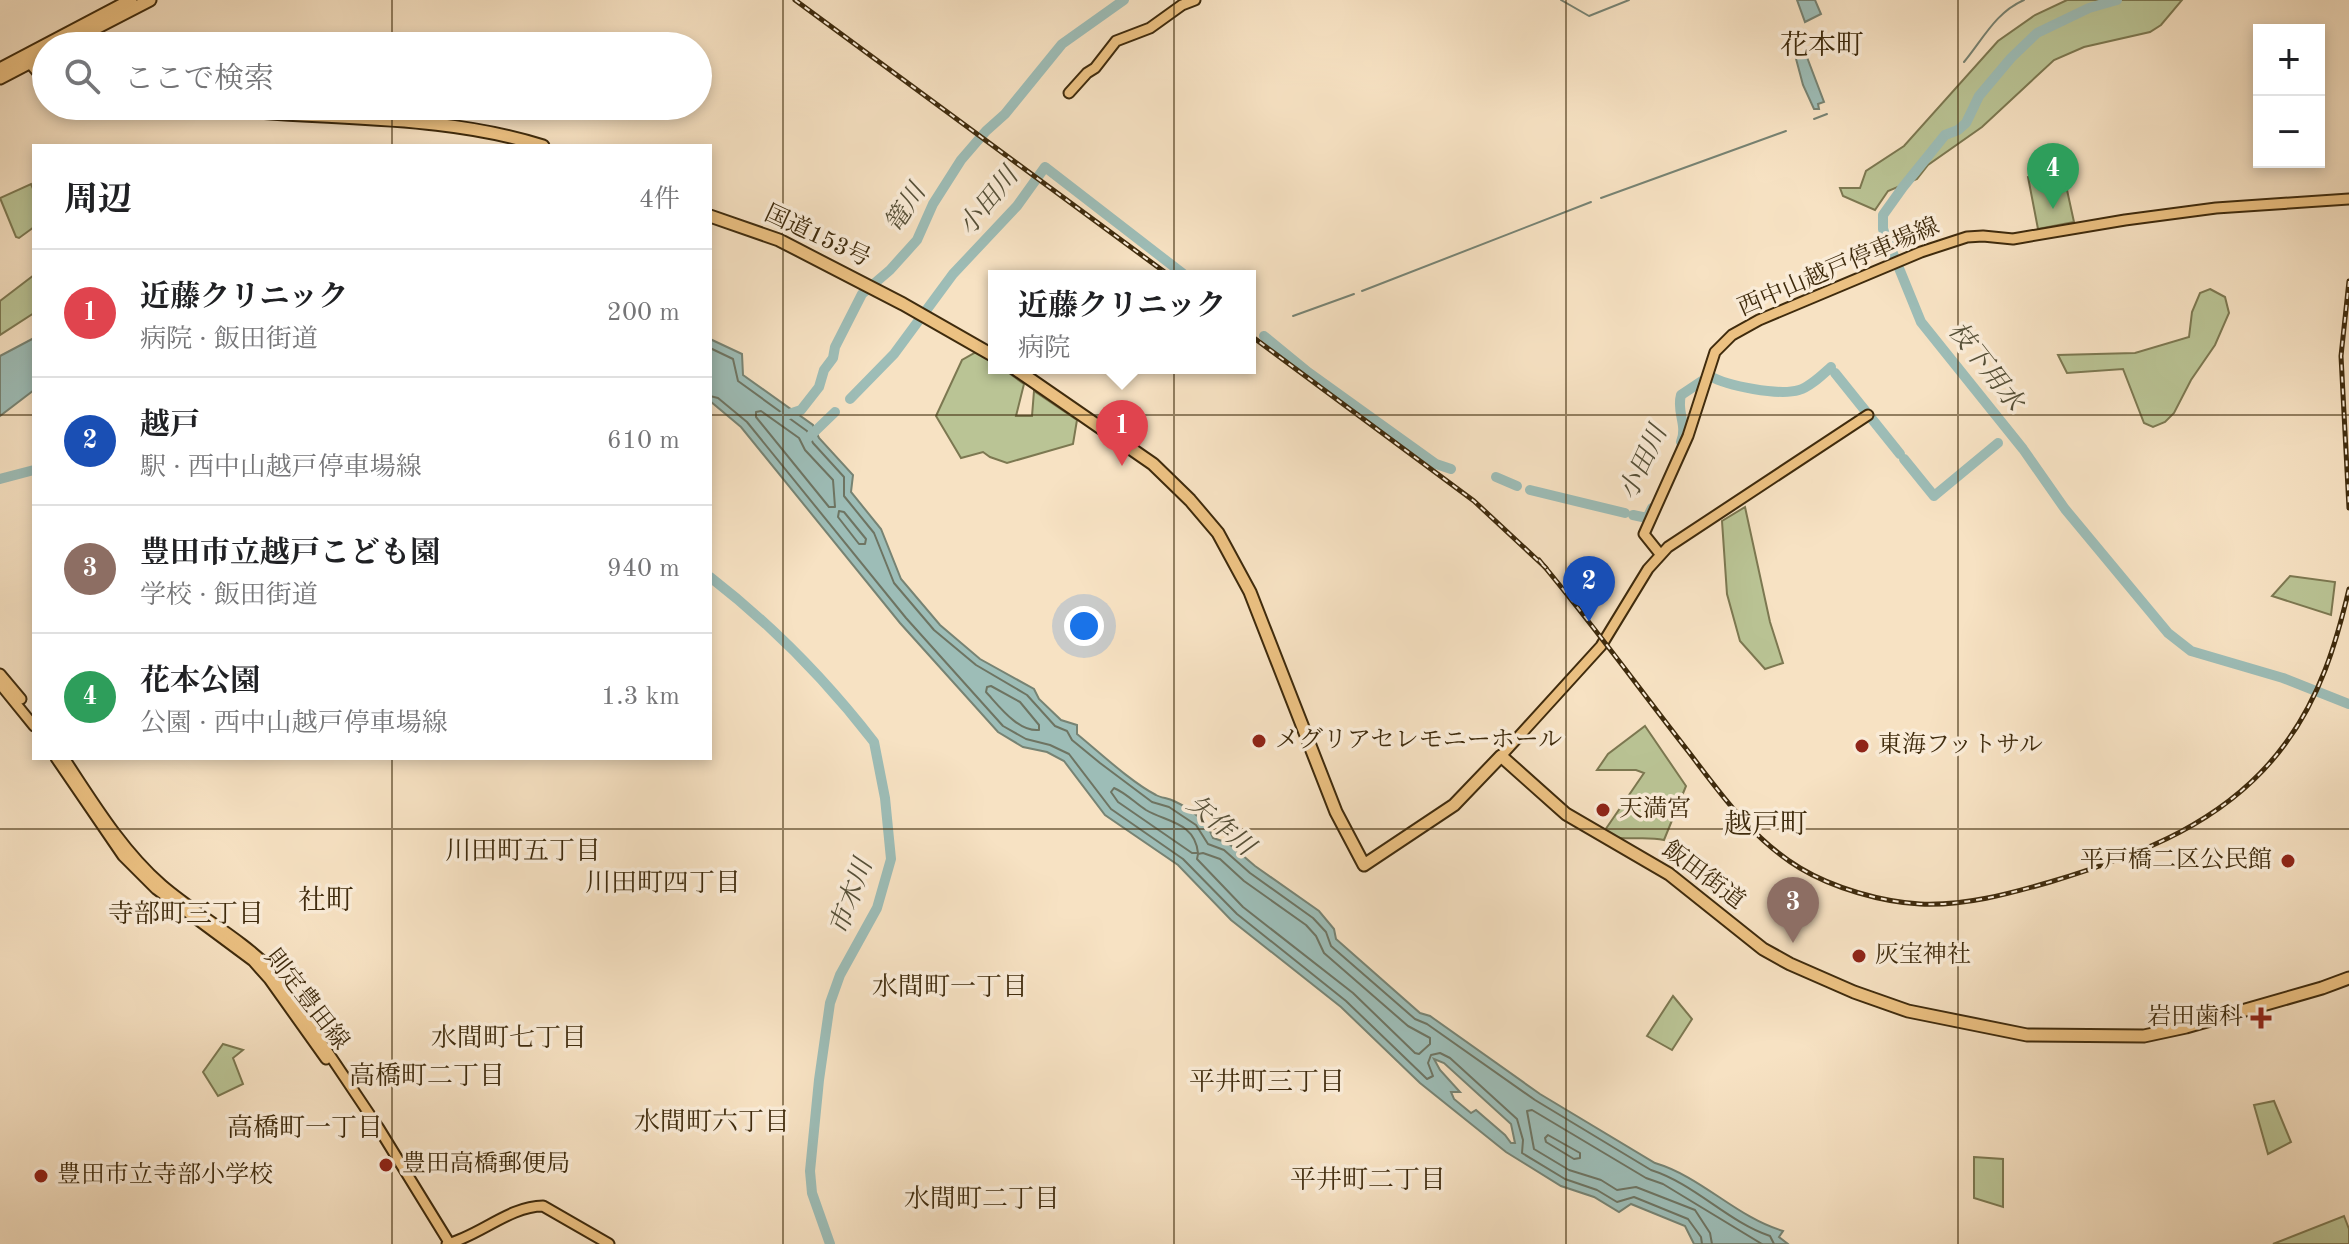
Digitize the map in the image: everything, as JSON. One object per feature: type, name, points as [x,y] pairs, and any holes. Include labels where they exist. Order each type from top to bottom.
[{"type":"highway","points":[[75,32],[131,0]]},
{"type":"highway","points":[[88,32],[150,0]]},
{"type":"highway","points":[[0,78],[32,56]]},
{"type":"highway","points":[[0,69],[32,58]]},
{"type":"highway","points":[[27,59],[32,65]]},
{"type":"highway","points":[[382,120],[508,136],[536,144]]},
{"type":"highway","name":"国道153号","points":[[712,217],[779,240],[907,306],[988,352]]},
{"type":"highway","points":[[1023,374],[1153,464],[1184,493],[1218,533],[1250,592],[1336,812],[1364,865],[1454,805],[1501,756]]},
{"type":"highway","name":"飯田街道","points":[[1501,756],[1566,814],[1669,874],[1763,949],[1842,987],[1908,1011],[2027,1035],[2144,1036],[2186,1027],[2349,978]]},
{"type":"main road","points":[[1069,93],[1095,68],[1116,41],[1150,28],[1182,5],[1195,0]]},
{"type":"main road","name":"西中山越戸停車場線","points":[[1660,554],[1644,534],[1688,436],[1715,352],[1732,335],[1759,320],[1967,237],[2028,238],[2125,220],[2216,208],[2349,199]]},
{"type":"main road","points":[[1501,756],[1601,646],[1639,582],[1660,554],[1694,528],[1868,415]]},
{"type":"main road","points":[[0,674],[32,714]]},
{"type":"main road","points":[[0,684],[32,724]]},
{"type":"main road","name":"則定豊田線","points":[[57,760],[130,865],[156,889],[253,961],[358,1098]]},
{"type":"main road","name":"則定豊田線","points":[[65,760],[145,869],[175,895],[259,955],[274,972],[358,1098],[449,1244]]},
{"type":"main road","points":[[449,1244],[538,1206],[609,1244]]},
{"type":"green space","points":[[2067,0],[2182,0],[2161,25],[2150,32],[2084,47],[2054,60],[1982,127],[1928,165],[1917,179],[1888,191],[1875,210],[1843,196],[1840,188],[1860,188],[1866,171],[1904,146],[1998,41],[2035,15]]},
{"type":"green space","points":[[2062,167],[2074,222],[2038,229],[2028,177],[2039,171]]},
{"type":"green space","points":[[31,184],[32,228],[19,238],[16,237],[0,198]]},
{"type":"green space","points":[[32,277],[32,314],[0,335],[0,301]]},
{"type":"green space","points":[[2210,289],[2225,297],[2229,313],[2215,345],[2191,380],[2174,413],[2165,422],[2153,427],[2144,423],[2123,369],[2067,373],[2058,355],[2135,353],[2189,337],[2192,312],[2200,293]]},
{"type":"green space","points":[[978,351],[988,358],[988,374],[1010,374],[1024,384],[1016,416],[1032,416],[1034,391],[1077,420],[1073,444],[1007,463],[983,452],[961,458],[936,416],[962,360]]},
{"type":"green space","points":[[1745,507],[1770,622],[1783,663],[1765,669],[1740,641],[1727,594],[1722,521]]},
{"type":"green space","points":[[2290,576],[2335,582],[2331,615],[2272,596]]},
{"type":"green space","points":[[1645,726],[1686,786],[1664,840],[1618,838],[1603,833],[1644,773],[1636,770],[1597,770],[1608,754]]},
{"type":"green space","points":[[1673,996],[1692,1019],[1672,1050],[1647,1036]]},
{"type":"green space","points":[[223,1044],[243,1050],[233,1058],[243,1084],[218,1096],[203,1072]]},
{"type":"green space","points":[[2274,1101],[2291,1142],[2268,1154],[2254,1105]]},
{"type":"green space","points":[[1974,1157],[2003,1159],[2003,1207],[1974,1198]]},
{"type":"green space","points":[[2344,1216],[2349,1229],[2349,1244],[2273,1244]]},
{"type":"water","points":[[1797,0],[1815,0],[1821,14],[1805,22]]},
{"type":"water","points":[[1805,52],[1824,102],[1818,104],[1819,109],[1814,109],[1803,85],[1795,55]]},
{"type":"water","points":[[32,339],[32,392],[0,416],[0,356]]},
{"type":"water","points":[[712,340],[742,354],[743,375],[813,425],[819,438],[853,475],[851,492],[881,529],[901,579],[940,625],[980,659],[1034,689],[1039,699],[1061,720],[1077,725],[1077,734],[1126,775],[1156,795],[1192,812],[1203,821],[1213,838],[1228,843],[1319,911],[1334,929],[1336,939],[1420,1013],[1430,1016],[1540,1094],[1655,1163],[1672,1169],[1766,1225],[1783,1231],[1779,1237],[1788,1244],[1694,1244],[1685,1226],[1631,1204],[1619,1212],[1594,1197],[1561,1186],[1506,1152],[1420,1083],[1341,1007],[1231,920],[1178,865],[1105,815],[1064,761],[1047,752],[1023,747],[998,732],[900,623],[741,427],[712,403]],"holes":[[[1434,1059],[1444,1063],[1511,1124],[1515,1143],[1511,1143],[1476,1110],[1471,1113],[1454,1099],[1451,1092],[1460,1092]]]},
{"type":"waterway","name":"篭川","points":[[783,416],[801,410],[819,387],[824,370],[833,358],[835,347],[862,294],[890,270],[917,240],[933,204],[961,160],[1005,114],[1062,44],[1124,0]]},
{"type":"waterway","points":[[1561,0],[1589,16],[1629,0]]},
{"type":"waterway","points":[[1964,62],[1998,19],[2024,0]]},
{"type":"waterway","name":"枝下用水","points":[[2117,0],[2089,8],[2037,33],[2011,58],[1979,96],[1966,123],[1945,135],[1903,187],[1883,215],[1883,229],[1921,322],[2023,449],[2065,509],[2168,633],[2191,651],[2283,678],[2349,704]]},
{"type":"waterway","points":[[1814,119],[1827,114]]},
{"type":"waterway","points":[[1601,198],[1786,131]]},
{"type":"waterway","name":"小田川","points":[[850,399],[894,354],[953,274],[1017,206],[1045,167],[1178,270]]},
{"type":"waterway","points":[[1362,291],[1591,202]]},
{"type":"waterway","points":[[1293,316],[1354,294]]},
{"type":"waterway","name":"小田川","points":[[1264,336],[1308,372],[1436,464],[1451,469]]},
{"type":"waterway","name":"小田川","points":[[1710,376],[1753,389],[1790,392],[1807,386],[1831,367]]},
{"type":"waterway","name":"小田川","points":[[1835,373],[1900,454]]},
{"type":"waterway","name":"小田川","points":[[1681,442],[1681,395],[1702,381]]},
{"type":"waterway","name":"小田川","points":[[808,438],[835,412]]},
{"type":"waterway","name":"小田川","points":[[1904,459],[1934,496],[1998,443]]},
{"type":"waterway","name":"市木川","points":[[0,479],[32,471]]},
{"type":"waterway","name":"小田川","points":[[1496,477],[1517,486]]},
{"type":"waterway","name":"小田川","points":[[1530,490],[1625,513]]},
{"type":"waterway","name":"小田川","points":[[1633,515],[1647,518],[1652,508]]},
{"type":"waterway","name":"市木川","points":[[712,579],[797,654],[874,742],[885,798],[891,859],[877,908],[840,975],[830,1003],[819,1080],[810,1171],[812,1193],[830,1244]]},
{"type":"railway","points":[[795,0],[1162,270]]},
{"type":"railway","points":[[2349,281],[2341,356],[2349,508]]},
{"type":"railway","points":[[1256,339],[1474,501],[1546,568]]},
{"type":"railway","points":[[1539,560],[1725,799],[1767,844],[1800,868],[1842,888],[1920,904],[1986,898],[2084,872],[2180,832],[2237,795],[2285,744],[2308,708],[2332,650],[2349,589]]},
{"type":"place","name":"花本公園","points":[[2053,209]]},
{"type":"place","name":"近藤クリニック","points":[[1122,466]]},
{"type":"place","name":"越戸","points":[[1589,622]]},
{"type":"place","name":"メグリアセレモニーホール","points":[[1259,741]]},
{"type":"place","name":"東海フットサル","points":[[1862,746]]},
{"type":"place","name":"天満宮","points":[[1603,810]]},
{"type":"place","name":"平戸橋二区公民館","points":[[2288,861]]},
{"type":"place","name":"豊田市立越戸こども園","points":[[1793,943]]},
{"type":"place","name":"灰宝神社","points":[[1859,956]]},
{"type":"place","name":"岩田歯科","points":[[2261,1018]]},
{"type":"place","name":"豊田高橋郵便局","points":[[386,1165]]},
{"type":"place","name":"豊田市立寺部小学校","points":[[41,1176]]},
{"type":"district","name":"花本町","points":[[1822,47]]},
{"type":"district","name":"越戸町","points":[[1766,826]]},
{"type":"district","name":"川田町五丁目","points":[[523,852]]},
{"type":"district","name":"川田町四丁目","points":[[663,884]]},
{"type":"district","name":"社町","points":[[326,902]]},
{"type":"district","name":"寺部町三丁目","points":[[186,915]]},
{"type":"district","name":"水間町一丁目","points":[[950,988]]},
{"type":"district","name":"水間町七丁目","points":[[509,1039]]},
{"type":"district","name":"高橋町二丁目","points":[[427,1077]]},
{"type":"district","name":"平井町三丁目","points":[[1267,1083]]},
{"type":"district","name":"水間町六丁目","points":[[712,1123]]},
{"type":"district","name":"高橋町一丁目","points":[[305,1129]]},
{"type":"district","name":"平井町二丁目","points":[[1368,1181]]},
{"type":"district","name":"水間町二丁目","points":[[982,1200]]},
{"type":"water label","name":"矢作川","points":[[1220,826]]}]
